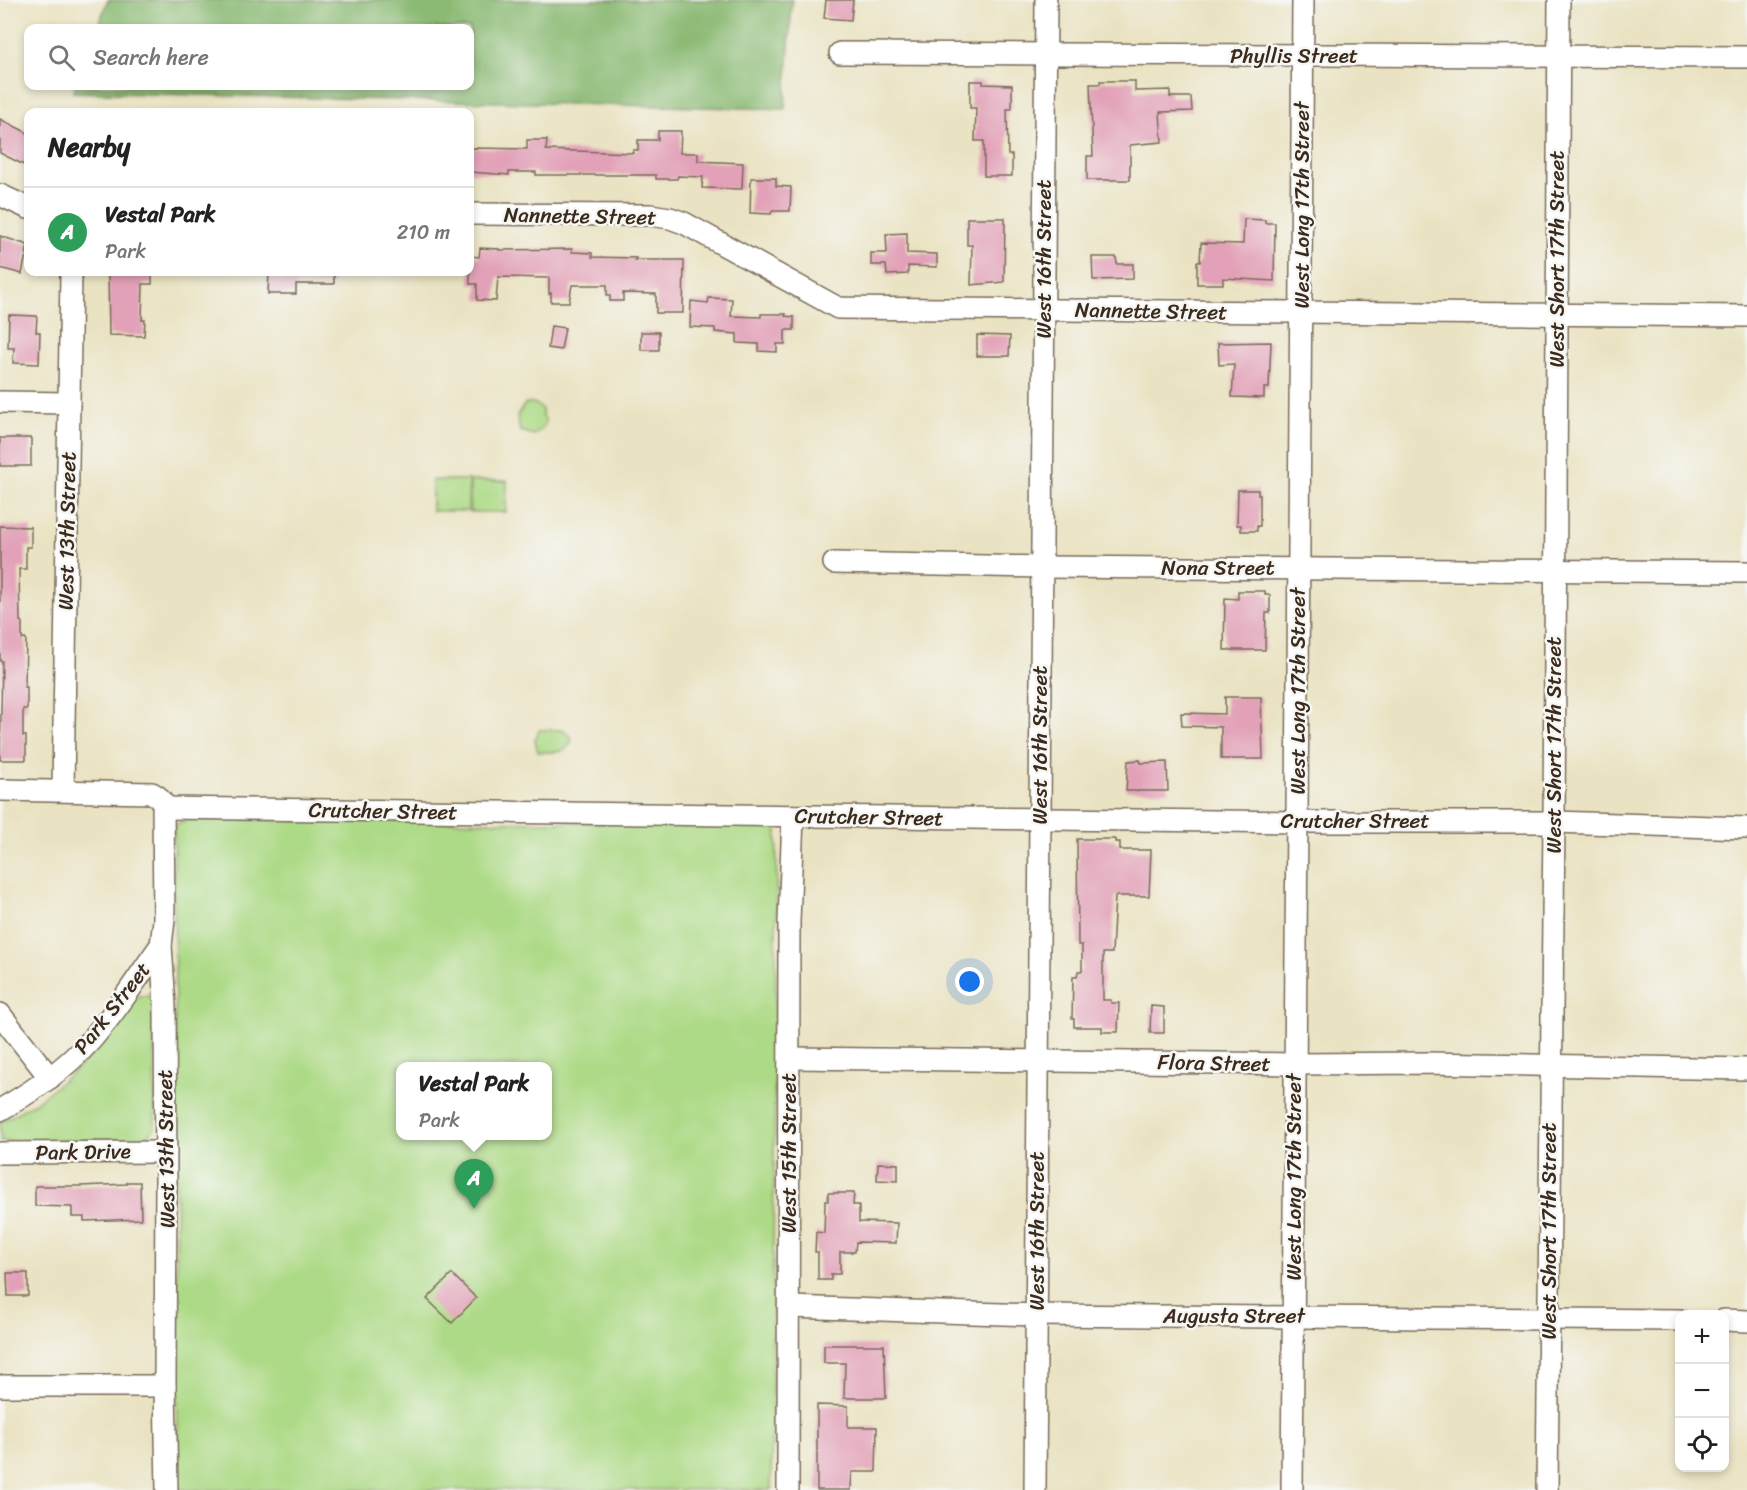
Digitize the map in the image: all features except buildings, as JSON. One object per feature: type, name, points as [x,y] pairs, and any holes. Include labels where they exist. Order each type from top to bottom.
[{"type":"street","name":"West 16th Street","points":[[1035,1490],[1046,0]]},
{"type":"street","name":"West Long 17th Street","points":[[1292,1490],[1303,0]]},
{"type":"street","name":"West Short 17th Street","points":[[1547,1490],[1559,0]]},
{"type":"street","name":"Phyllis Street","points":[[840,53],[1747,57]]},
{"type":"street","points":[[0,195],[24,206]]},
{"type":"street","name":"Nannette Street","points":[[474,214],[650,215],[670,218],[684,223],[838,308],[1747,316]]},
{"type":"street","name":"West 13th Street","points":[[63,790],[71,276]]},
{"type":"street","points":[[0,402],[69,403]]},
{"type":"street","name":"Nona Street","points":[[834,563],[1042,567],[1747,572]]},
{"type":"street","points":[[0,790],[152,793],[163,803],[164,808]]},
{"type":"street","name":"West 13th Street","points":[[164,808],[164,920],[161,945],[165,1006],[167,1490]]},
{"type":"street","name":"Crutcher Street","points":[[164,808],[1297,822],[1554,822],[1747,828]]},
{"type":"street","name":"West 15th Street","points":[[788,1490],[789,922],[793,816]]},
{"type":"street","name":"Park Street","points":[[0,1110],[50,1078],[74,1058],[101,1030],[161,945]]},
{"type":"street","points":[[0,1014],[50,1078]]},
{"type":"street","name":"Flora Street","points":[[790,1058],[1295,1064],[1427,1063],[1747,1069]]},
{"type":"street","name":"Park Drive","points":[[0,1153],[166,1152]]},
{"type":"street","name":"Augusta Street","points":[[789,1307],[1036,1315],[1675,1320]]},
{"type":"street","points":[[1729,1320],[1747,1321]]},
{"type":"street","points":[[0,1386],[165,1386]]},
{"type":"green space","points":[[108,0],[792,0],[785,109],[73,92],[74,90],[474,90],[474,24],[99,24]]},
{"type":"green space","points":[[532,403],[542,409],[542,415],[546,421],[543,428],[534,435],[520,431],[517,416],[525,404]]},
{"type":"green space","points":[[432,480],[469,480],[468,511],[432,511]]},
{"type":"green space","points":[[470,481],[507,481],[506,512],[470,512]]},
{"type":"green space","points":[[539,730],[563,730],[572,738],[564,750],[538,752],[535,740]]},
{"type":"green space","points":[[188,819],[777,824],[771,1490],[178,1490],[174,825]]},
{"type":"green space","points":[[137,996],[148,996],[153,999],[155,1128],[148,1136],[138,1139],[0,1141],[0,1123],[39,1100],[79,1067],[108,1038]]},
{"type":"place","name":"Vestal Park","points":[[474,1209]]}]
